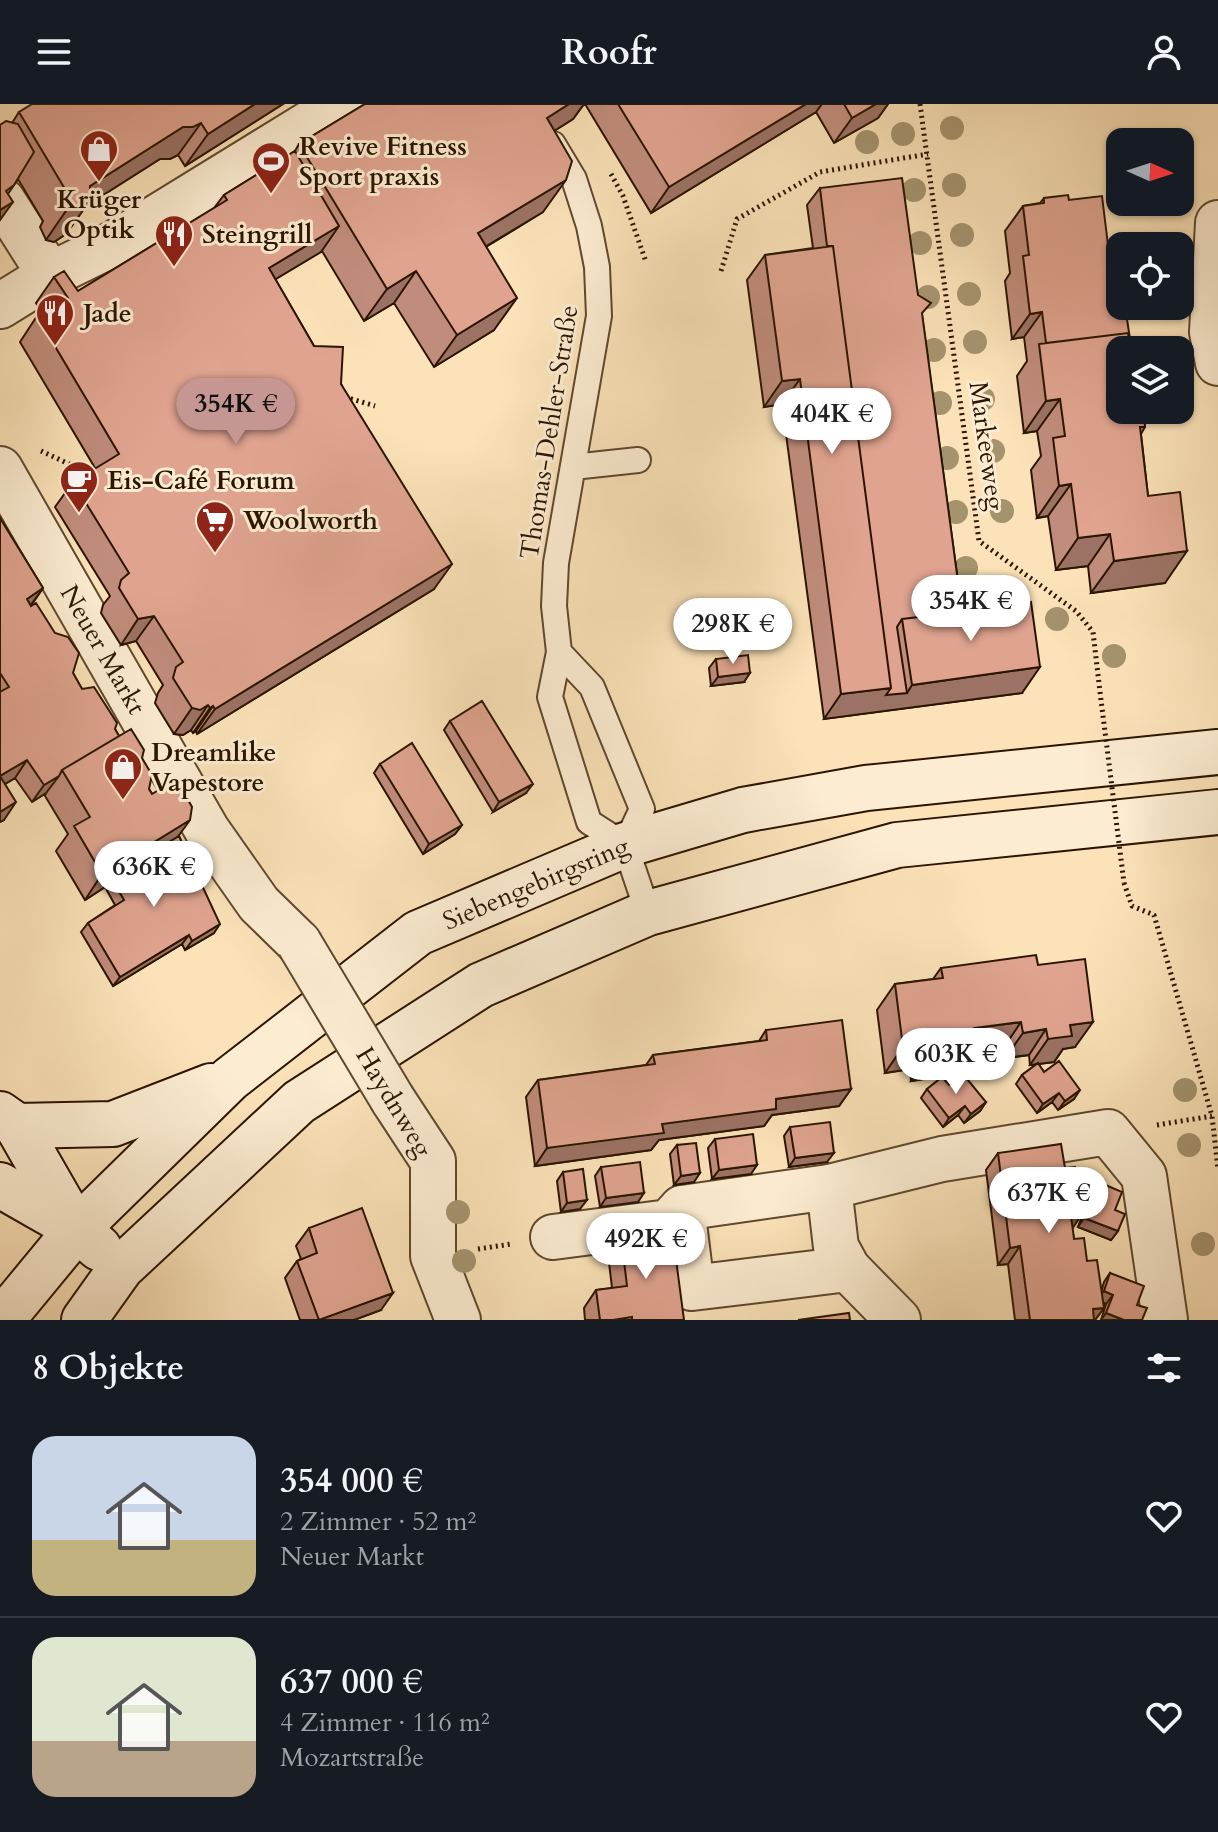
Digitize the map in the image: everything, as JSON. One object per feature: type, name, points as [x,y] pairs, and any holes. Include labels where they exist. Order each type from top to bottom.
[{"type":"street","points":[[0,306],[50,275],[115,243],[341,104]]},
{"type":"street","points":[[3,201],[50,275]]},
{"type":"street","points":[[1218,223],[1212,332],[1218,363]]},
{"type":"street","name":"Neuer Markt","points":[[0,469],[222,822],[259,904],[299,943]]},
{"type":"street","name":"Siebengebirgsring","points":[[2,1320],[77,1229],[230,1079],[418,933],[625,845],[743,810],[866,788],[1218,752]]},
{"type":"street","points":[[84,1320],[121,1268],[299,1102],[481,985],[648,913],[897,845],[1218,812]]},
{"type":"street","name":"Haydnweg","points":[[299,943],[433,1161],[433,1256],[458,1320]]},
{"type":"street","points":[[8,1120],[113,1124],[230,1079]]},
{"type":"street","points":[[8,1120],[77,1229]]},
{"type":"street","points":[[553,1237],[669,1222],[682,1208],[829,1187],[942,1159],[1108,1132],[1144,1176],[1165,1320]]},
{"type":"street","points":[[0,1185],[77,1229],[121,1268]]},
{"type":"street","points":[[829,1187],[836,1247],[848,1269],[898,1320]]},
{"type":"street","points":[[682,1208],[692,1288],[848,1269]]},
{"type":"lane","name":"Thomas-Dehler-Straße","points":[[548,135],[574,179],[589,226],[597,267],[599,316],[561,524],[554,606],[559,652],[550,697],[589,822],[625,845]]},
{"type":"lane","points":[[573,467],[638,460]]},
{"type":"lane","points":[[559,652],[592,687],[642,809],[625,845],[648,913]]},
{"type":"path","name":"Markeeweg","points":[[920,104],[979,541],[1076,611],[1093,632],[1124,883],[1132,906],[1154,915],[1212,1116],[1218,1169]]},
{"type":"path","points":[[721,271],[737,219],[820,172],[928,154]]},
{"type":"path","points":[[337,394],[375,406]]},
{"type":"path","points":[[38,449],[102,479]]},
{"type":"path","points":[[433,1256],[553,1237]]},
{"type":"building","points":[[32,104],[255,104],[208,134],[201,123],[183,127],[90,186],[89,202],[77,210],[68,208],[62,195],[65,189],[19,112]]},
{"type":"building","points":[[365,104],[569,104],[547,118],[572,161],[566,180],[478,233],[517,298],[457,335],[416,271],[387,289],[299,144]]},
{"type":"building","points":[[618,104],[806,104],[669,187]]},
{"type":"building","points":[[844,104],[876,104],[852,118]]},
{"type":"building","points":[[6,121],[18,124],[34,152],[14,185],[6,191],[13,202],[0,210],[0,125]]},
{"type":"building","points":[[295,151],[339,226],[269,268],[314,346],[343,347],[341,384],[452,564],[215,709],[208,705],[200,710],[192,708],[173,678],[176,667],[183,662],[154,616],[138,619],[119,588],[121,580],[129,573],[73,482],[119,454],[37,316],[68,298],[54,277],[64,271],[78,291],[227,200],[224,195]]},
{"type":"building","points":[[902,178],[918,295],[931,303],[922,313],[961,604],[972,602],[974,610],[966,604],[942,607],[936,615],[902,619],[897,627],[907,693],[886,695],[891,688],[833,246],[827,246],[820,188]]},
{"type":"building","points":[[1068,195],[1069,200],[1102,196],[1106,232],[1106,320],[1127,320],[1130,336],[1128,333],[1046,343],[1042,312],[1030,314],[1023,256],[1029,255],[1023,206],[1044,203],[1044,198]]},
{"type":"building","points":[[833,246],[891,688],[841,694],[800,379],[782,381],[765,255]]},
{"type":"building","points":[[1128,333],[1128,336],[1106,336],[1106,424],[1145,424],[1145,427],[1140,427],[1148,496],[1180,492],[1187,551],[1114,561],[1110,534],[1078,538],[1071,484],[1059,486],[1053,438],[1065,436],[1060,399],[1046,401],[1039,344]]},
{"type":"building","points":[[0,518],[43,588],[27,599],[31,606],[36,603],[55,633],[68,637],[79,653],[73,673],[82,689],[94,687],[117,723],[115,729],[119,736],[62,770],[59,776],[44,785],[27,760],[0,776],[0,692],[9,687],[0,673]]},
{"type":"building","points":[[1031,602],[1040,667],[912,685],[902,619],[936,615],[942,607],[966,604],[974,610]]},
{"type":"building","points":[[748,655],[750,673],[718,677],[716,659]]},
{"type":"building","points":[[482,701],[533,784],[499,802],[450,721]]},
{"type":"building","points":[[131,729],[144,750],[142,758],[152,775],[149,789],[152,794],[167,785],[181,787],[192,807],[190,820],[102,874],[74,826],[90,817],[62,770]]},
{"type":"building","points":[[412,743],[462,825],[429,844],[380,764]]},
{"type":"building","points":[[0,776],[16,802],[0,812]]},
{"type":"building","points":[[179,836],[220,924],[192,941],[189,935],[120,977],[88,923],[124,900],[111,878]]},
{"type":"building","points":[[1036,955],[1038,965],[1085,959],[1093,1022],[1070,1025],[1072,1036],[1048,1039],[1046,1029],[1023,1033],[1021,1022],[974,1028],[975,1039],[952,1042],[953,1052],[929,1055],[927,1044],[903,1047],[895,984],[943,978],[941,968]]},
{"type":"building","points":[[842,1020],[851,1089],[776,1099],[776,1109],[662,1124],[664,1133],[547,1148],[538,1080],[655,1064],[653,1055],[767,1040],[766,1030]]},
{"type":"building","points":[[1059,1061],[1080,1090],[1065,1101],[1059,1093],[1043,1104],[1022,1075],[1038,1063],[1044,1072]]},
{"type":"building","points":[[963,1074],[986,1102],[971,1114],[965,1106],[949,1118],[927,1089],[942,1077],[949,1085]]},
{"type":"building","points":[[830,1122],[834,1153],[795,1158],[790,1127]]},
{"type":"building","points":[[753,1134],[757,1165],[719,1170],[715,1139]]},
{"type":"building","points":[[696,1143],[700,1173],[681,1176],[677,1145]]},
{"type":"building","points":[[1061,1144],[1065,1168],[1075,1167],[1082,1214],[1071,1216],[1074,1239],[1084,1238],[1087,1261],[1097,1260],[1104,1308],[1093,1309],[1094,1320],[1030,1320],[1020,1246],[1010,1248],[998,1153]]},
{"type":"building","points":[[640,1162],[644,1193],[606,1198],[601,1167]]},
{"type":"building","points":[[583,1169],[587,1200],[567,1203],[563,1172]]},
{"type":"building","points":[[1089,1178],[1122,1192],[1115,1210],[1125,1214],[1118,1231],[1084,1218],[1092,1200],[1082,1196]]},
{"type":"building","points":[[362,1208],[393,1293],[319,1320],[297,1261],[317,1253],[309,1228]]},
{"type":"building","points":[[672,1229],[684,1320],[632,1320],[632,1317],[600,1320],[596,1290],[627,1286],[621,1236]]},
{"type":"building","points":[[1110,1273],[1144,1286],[1137,1305],[1147,1308],[1142,1320],[1124,1320],[1106,1313],[1113,1295],[1104,1291]]},
{"type":"building","points":[[849,1313],[850,1320],[798,1320]]},
{"type":"place","name":"Krüger Optik","points":[[99,183]]},
{"type":"place","name":"Revive Fitness Sport praxis","points":[[271,195]]},
{"type":"place","name":"Steingrill","points":[[174,268]]},
{"type":"place","name":"Jade","points":[[55,347]]},
{"type":"place","name":"Eis-Café Forum","points":[[79,514]]},
{"type":"place","name":"Woolworth","points":[[215,554]]},
{"type":"place","name":"Dreamlike Vapestore","points":[[123,801]]}]
